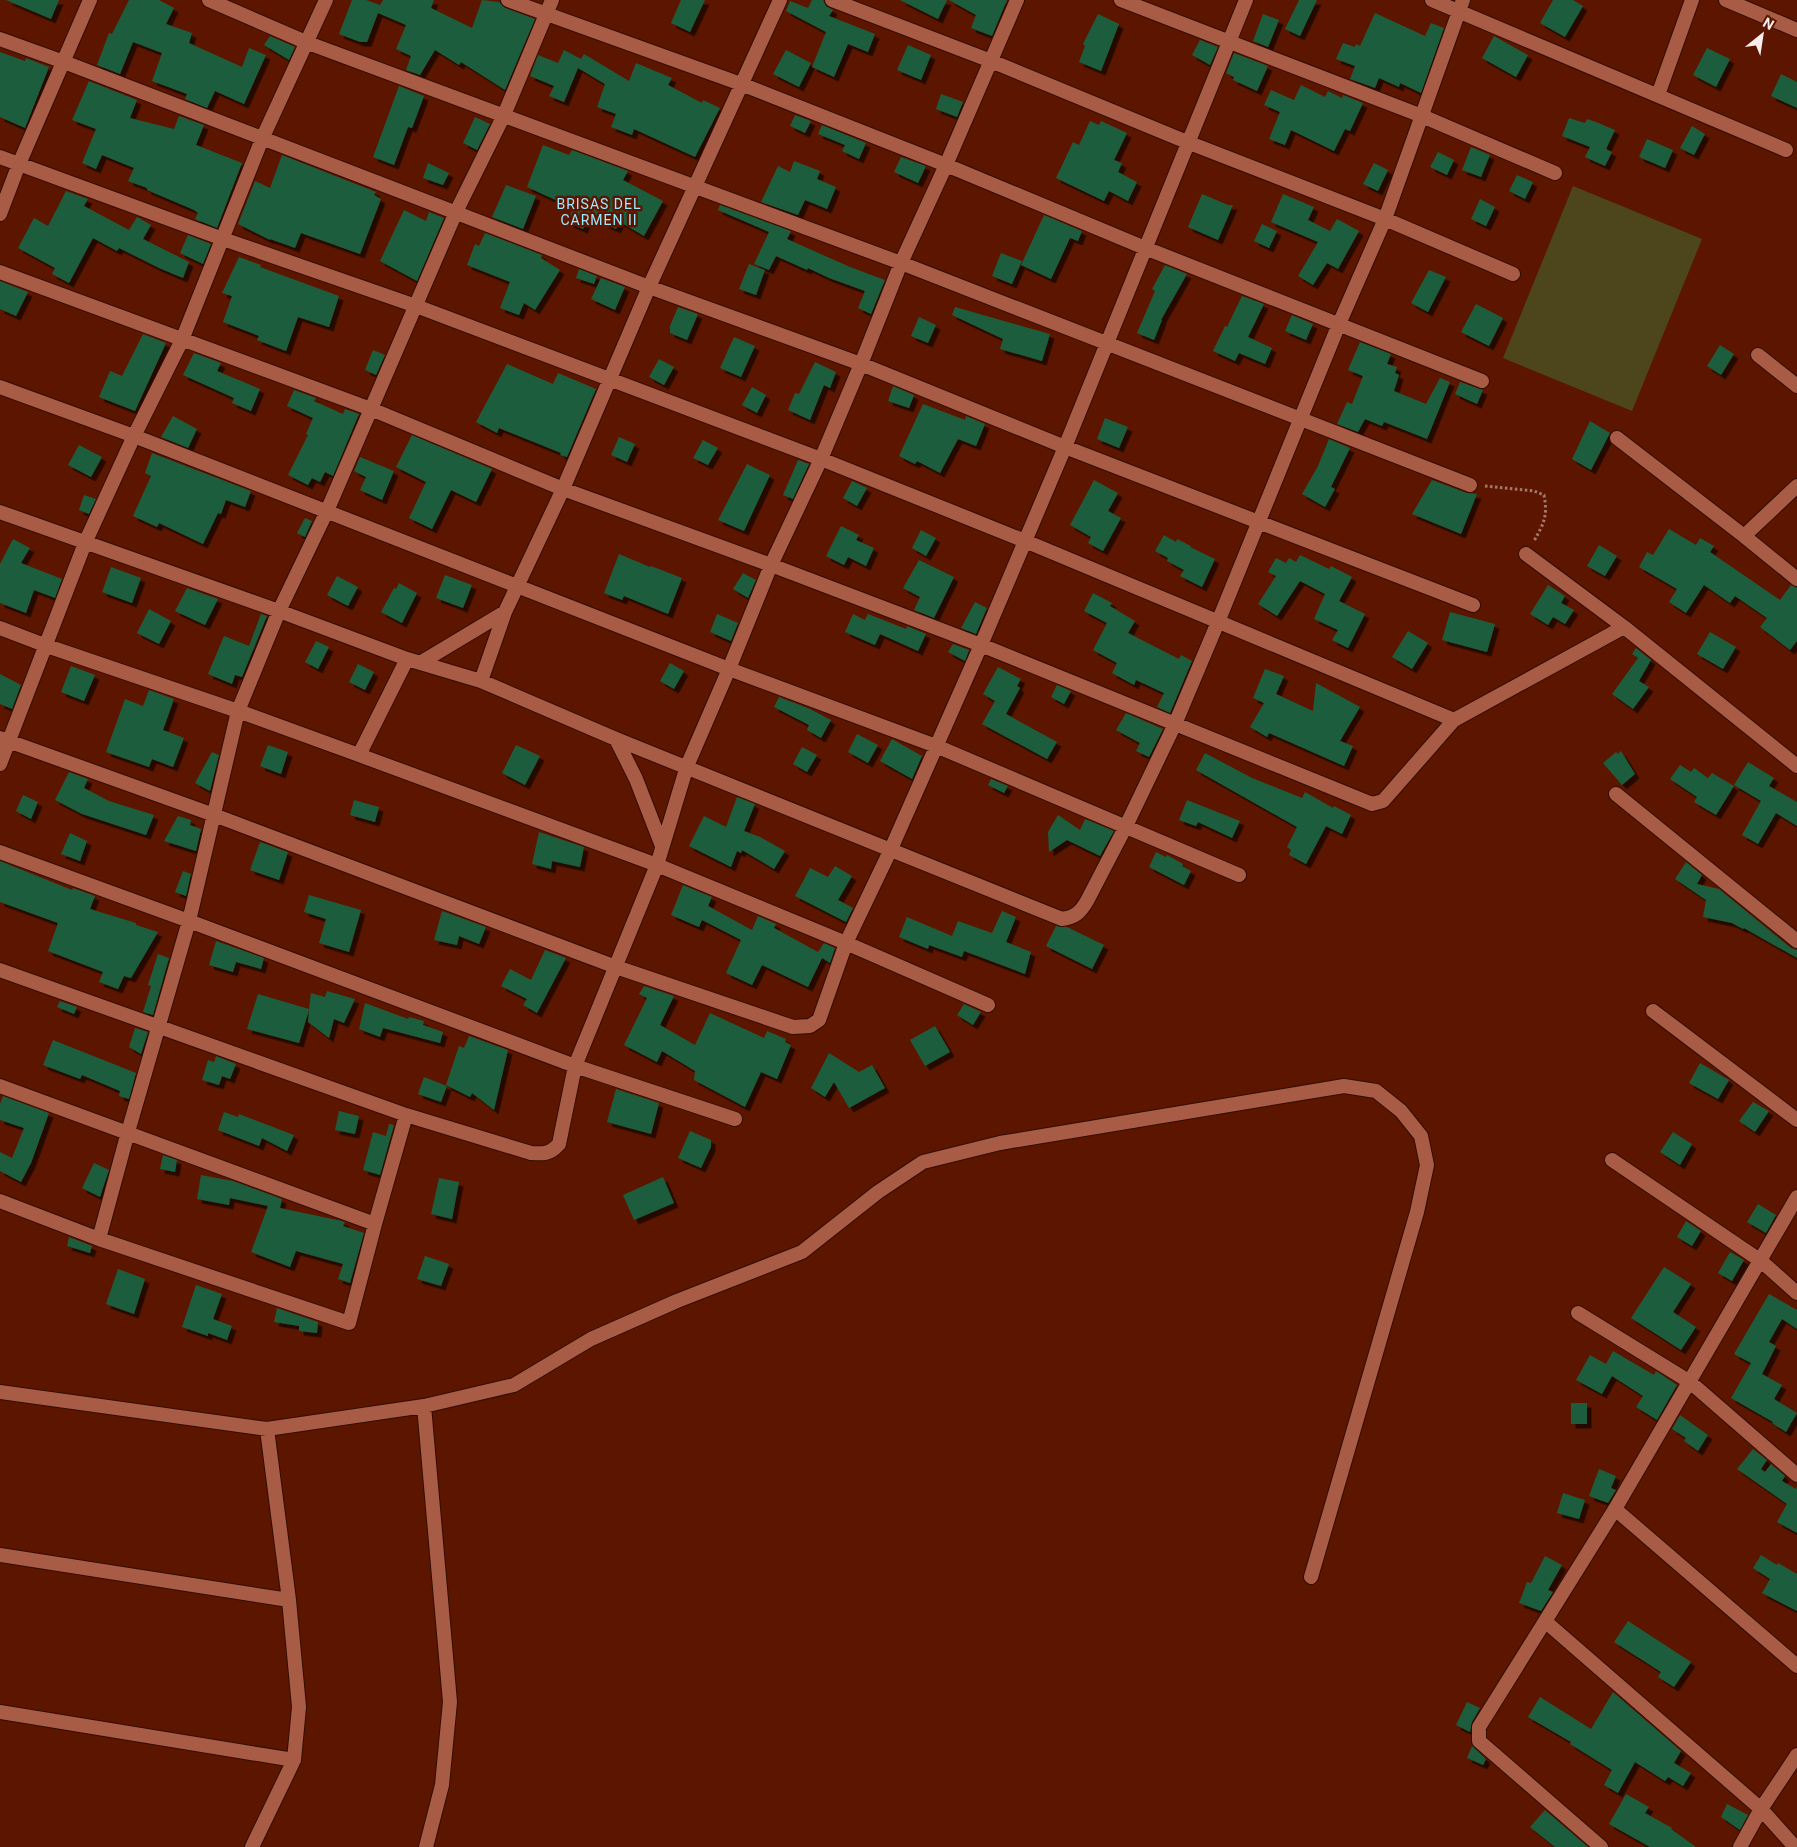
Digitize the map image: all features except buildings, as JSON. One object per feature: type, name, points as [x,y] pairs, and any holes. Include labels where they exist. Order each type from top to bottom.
[{"type":"street","points":[[0,214],[19,164],[90,0]]},
{"type":"street","points":[[209,0],[308,43],[900,263],[1470,485]]},
{"type":"street","points":[[0,764],[4,739],[47,646],[85,543],[134,436],[182,340],[262,139],[308,43],[326,0]]},
{"type":"street","points":[[508,0],[741,84],[946,165],[1145,248],[1482,381]]},
{"type":"street","points":[[99,1239],[189,921],[238,711],[280,611],[372,409],[456,212],[504,115],[552,0]]},
{"type":"street","points":[[481,682],[505,612],[563,489],[649,287],[780,0]]},
{"type":"street","points":[[832,0],[1385,219],[1513,274]]},
{"type":"street","points":[[0,970],[406,1115],[531,1153],[544,1154],[559,1144],[575,1066],[657,865],[687,766],[771,565],[821,459],[861,364],[900,263],[946,165],[1017,0]]},
{"type":"street","points":[[1121,0],[1422,116],[1555,174]]},
{"type":"street","points":[[4,739],[214,815],[616,967],[793,1027],[810,1026],[818,1020],[846,943],[891,849],[982,645],[1065,447],[1246,0]]},
{"type":"street","points":[[1432,0],[1461,5],[1658,95],[1786,150]]},
{"type":"street","points":[[1658,95],[1692,0]]},
{"type":"street","points":[[1726,0],[1797,30]]},
{"type":"street","points":[[0,512],[280,611],[413,661],[481,682],[1062,919],[1073,917],[1081,912],[1126,826],[1175,724],[1339,324],[1385,219],[1461,5]]},
{"type":"street","points":[[0,39],[649,287],[861,364],[1065,447],[1473,605]]},
{"type":"street","points":[[0,157],[223,239],[416,306],[821,459],[1025,541],[1454,720]]},
{"type":"street","points":[[0,272],[372,409],[563,489],[982,645],[1372,804],[1383,801],[1454,720],[1624,628]]},
{"type":"street","points":[[1758,355],[1797,386]]},
{"type":"street","points":[[0,387],[134,436],[519,585],[729,669],[936,746],[1239,875]]},
{"type":"street","points":[[1617,438],[1797,579]]},
{"type":"street","points":[[1744,536],[1797,486]]},
{"type":"street","points":[[1526,554],[1624,628],[1797,766]]},
{"type":"street","points":[[359,755],[413,661],[505,612]]},
{"type":"street","points":[[0,628],[47,646],[238,711],[657,865],[846,943],[988,1005]]},
{"type":"street","points":[[616,738],[636,779],[662,846]]},
{"type":"street","points":[[1616,794],[1797,941]]},
{"type":"street","points":[[0,852],[575,1066],[735,1119]]},
{"type":"street","points":[[1652,1011],[1797,1120]]},
{"type":"street","points":[[0,1086],[374,1224]]},
{"type":"street","points":[[0,1392],[267,1428],[424,1406],[514,1385],[591,1339],[677,1301],[802,1252],[878,1192],[923,1162],[1000,1143],[1344,1086],[1376,1091],[1402,1111],[1421,1136],[1427,1165],[1414,1221],[1311,1577]]},
{"type":"street","points":[[0,1201],[99,1239],[350,1323],[374,1224],[406,1115]]},
{"type":"street","points":[[1612,1160],[1761,1261],[1797,1293]]},
{"type":"street","points":[[1602,1847],[1479,1741],[1480,1727],[1615,1510],[1797,1197]]},
{"type":"street","points":[[1578,1313],[1690,1382],[1797,1475]]},
{"type":"street","points":[[424,1406],[450,1702],[442,1785],[426,1847]]},
{"type":"street","points":[[252,1847],[294,1760],[299,1707],[290,1600],[267,1428]]},
{"type":"street","points":[[1615,1510],[1797,1666]]},
{"type":"street","points":[[0,1555],[290,1600]]},
{"type":"street","points":[[1546,1622],[1761,1809],[1794,1847]]},
{"type":"street","points":[[0,1712],[294,1760]]},
{"type":"street","points":[[1740,1847],[1761,1809],[1797,1755]]},
{"type":"path","points":[[1470,485],[1534,491],[1544,495],[1546,507],[1545,521],[1526,554]]},
{"type":"shaded area","points":[[1573,186],[1702,239],[1632,411],[1503,358]]},
{"type":"district","name":"BRISAS DEL CARMEN II","points":[[599,212]]}]
